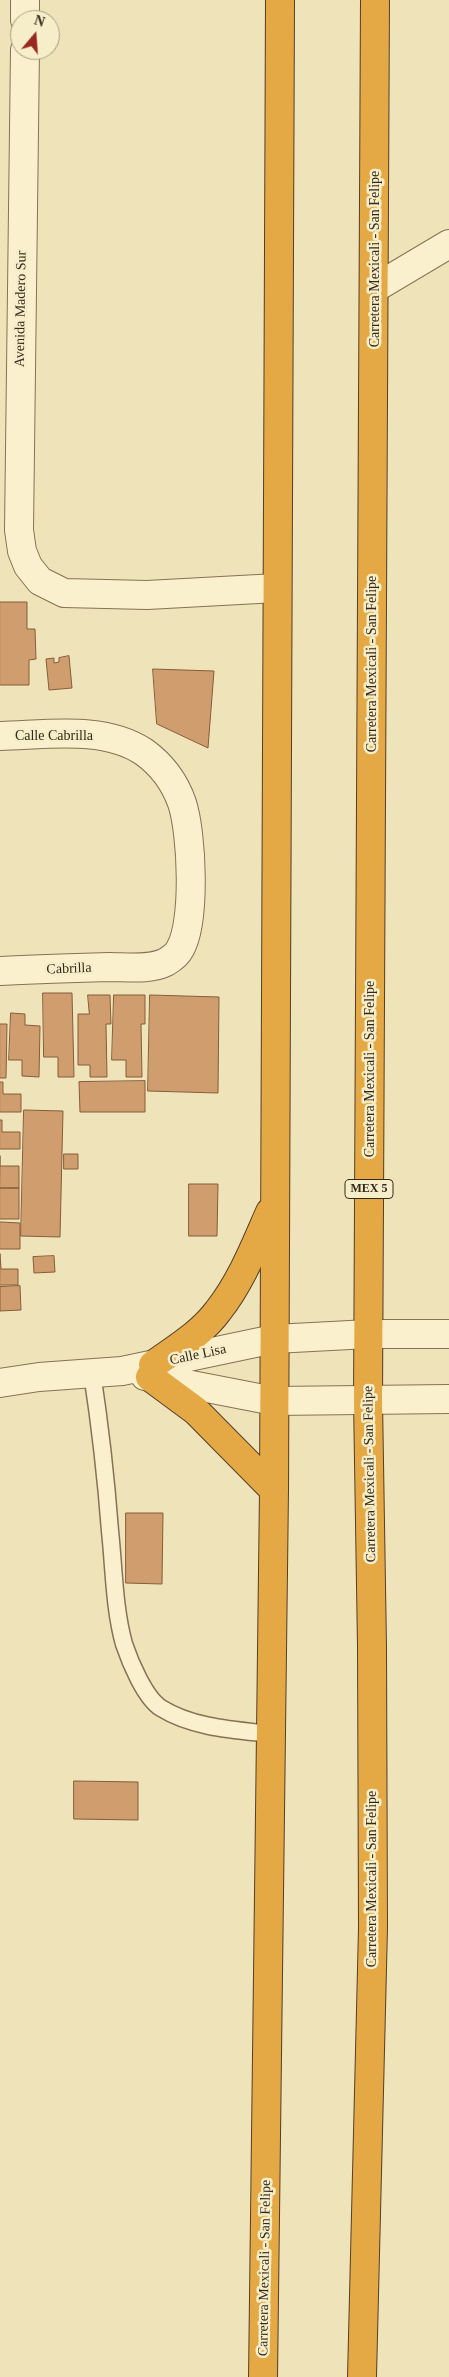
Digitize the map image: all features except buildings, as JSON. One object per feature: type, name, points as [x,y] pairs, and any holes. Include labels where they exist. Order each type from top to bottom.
[{"type":"highway","name":"Carretera Mexicali - San Felipe","points":[[263,2377],[274,1490],[280,0]]},
{"type":"highway","name":"Carretera Mexicali - San Felipe","points":[[362,2377],[372,1928],[372,1647],[368,1400],[375,0]]},
{"type":"highway","points":[[274,1202],[239,1280],[218,1312],[193,1337],[151,1371],[196,1411],[274,1490]]},
{"type":"street","name":"Avenida Madero Sur","points":[[25,60],[19,530],[22,551],[28,566],[40,581],[64,593],[147,595],[277,588]]},
{"type":"street","points":[[375,288],[449,244]]},
{"type":"street","name":"Calle Cabrilla","points":[[0,736],[90,734],[114,739],[143,751],[160,765],[169,778],[183,806],[188,831],[189,911],[180,950],[163,963],[138,966]]},
{"type":"street","name":"Cabrilla","points":[[0,971],[138,966]]},
{"type":"street","name":"Calle Lisa","points":[[151,1371],[274,1339],[369,1334],[449,1334]]},
{"type":"street","name":"Calle Lisa","points":[[0,1383],[39,1377],[122,1371],[151,1371],[274,1400],[449,1399]]},
{"type":"lane","points":[[92,1373],[105,1470],[118,1609],[124,1644],[145,1691],[160,1708],[188,1720],[219,1728],[271,1734]]}]
